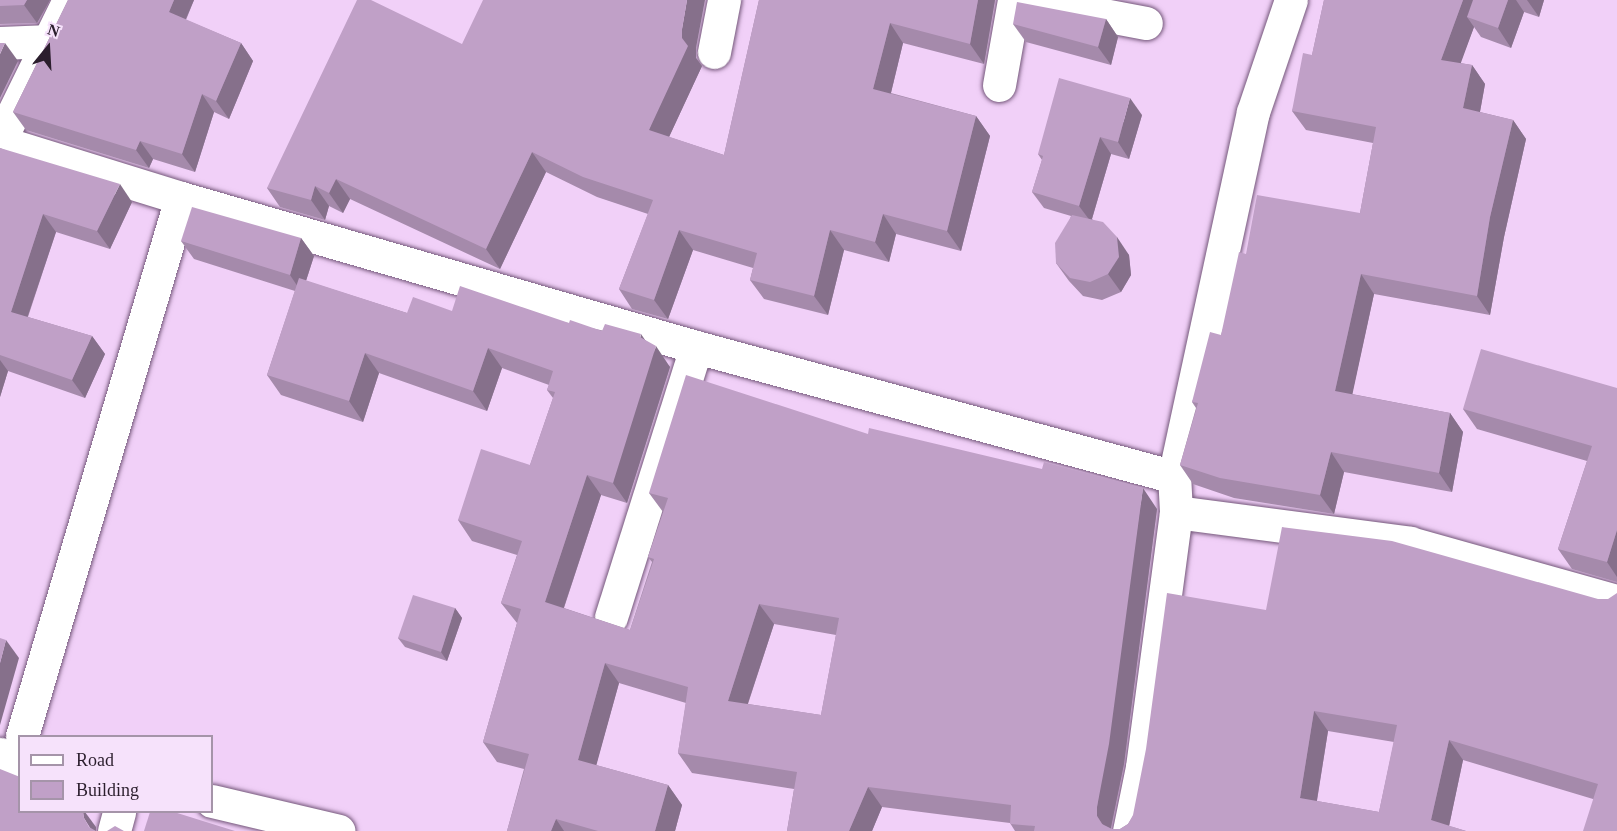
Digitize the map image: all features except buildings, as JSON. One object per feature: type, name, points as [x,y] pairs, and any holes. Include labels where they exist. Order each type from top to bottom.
[{"type":"street","points":[[69,0],[0,141],[181,198],[696,347],[1174,477]]},
{"type":"street","points":[[714,52],[724,0]]},
{"type":"street","points":[[999,85],[1014,0]]},
{"type":"street","points":[[1024,0],[1146,23]]},
{"type":"street","points":[[1129,831],[1142,767],[1176,512],[1174,477],[1253,112],[1291,0]]},
{"type":"street","points":[[0,43],[50,41]]},
{"type":"street","points":[[20,735],[181,198]]},
{"type":"street","points":[[611,618],[696,347]]},
{"type":"street","points":[[1176,512],[1410,543],[1617,601]]},
{"type":"street","points":[[213,801],[339,831]]},
{"type":"street","points":[[114,831],[119,813]]}]
